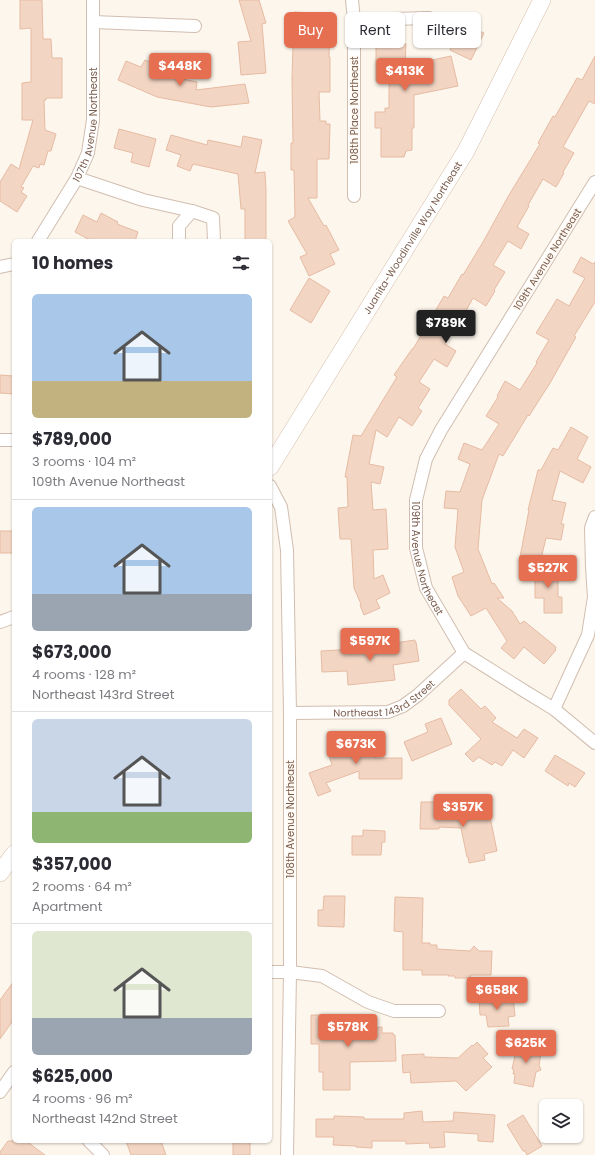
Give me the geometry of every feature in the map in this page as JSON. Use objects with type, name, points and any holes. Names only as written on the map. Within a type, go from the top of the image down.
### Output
[{"type":"main road","name":"Juanita-Woodinville Way Northeast","points":[[272,464],[466,151],[542,0]]},
{"type":"main road","points":[[0,873],[12,857]]},
{"type":"street","name":"107th Avenue Northeast","points":[[40,239],[77,178],[88,153],[93,120],[93,0]]},
{"type":"street","name":"108th Place Northeast","points":[[352,0],[353,12]]},
{"type":"street","points":[[93,22],[195,26]]},
{"type":"street","name":"108th Place Northeast","points":[[354,48],[354,196]]},
{"type":"street","points":[[77,178],[143,200],[192,211],[213,218],[214,239]]},
{"type":"street","name":"109th Avenue Northeast","points":[[595,182],[441,430],[426,459],[416,500],[416,548],[426,588],[464,653],[554,709],[595,743]]},
{"type":"street","points":[[179,239],[179,226],[192,211]]},
{"type":"street","points":[[0,267],[12,264]]},
{"type":"street","points":[[0,440],[12,440]]},
{"type":"street","name":"108th Avenue Northeast","points":[[272,490],[281,507],[287,550],[290,713],[290,972],[287,1155]]},
{"type":"street","points":[[554,709],[588,635],[594,598],[591,528],[595,517]]},
{"type":"street","points":[[0,622],[12,618]]},
{"type":"street","name":"Northeast 143rd Street","points":[[290,713],[388,712],[403,706],[418,695],[464,653]]},
{"type":"street","points":[[272,972],[290,972],[322,976],[368,1002],[394,1011],[439,1011]]},
{"type":"street","points":[[6,1090],[12,1076]]},
{"type":"street","points":[[91,1143],[103,1155]]},
{"type":"building","points":[[20,0],[42,0],[43,39],[51,39],[52,58],[62,58],[62,98],[46,98],[46,100],[44,100],[45,130],[56,134],[51,151],[48,151],[44,165],[40,164],[39,168],[33,166],[21,187],[24,188],[21,192],[27,196],[17,212],[0,201],[0,182],[11,164],[19,169],[33,120],[22,120],[22,83],[31,82],[31,28],[20,29]]},
{"type":"building","points":[[239,0],[259,0],[266,23],[262,24],[266,73],[241,75],[238,42],[251,41]]},
{"type":"building","points":[[481,32],[484,33],[481,39]]},
{"type":"building","points":[[405,44],[406,44],[405,66],[451,56],[458,86],[414,95],[412,150],[406,151],[404,157],[381,157],[381,128],[375,128],[375,112],[385,112],[385,108],[389,108],[389,81],[376,81],[376,48],[405,48]]},
{"type":"building","points":[[293,48],[329,48],[330,92],[319,92],[320,121],[326,121],[326,124],[330,124],[329,159],[317,159],[317,198],[308,198],[324,226],[326,225],[339,250],[330,254],[335,264],[309,276],[300,257],[307,254],[288,221],[295,217],[294,170],[291,170],[291,143],[293,143]]},
{"type":"building","points":[[451,48],[477,48],[471,60],[450,50]]},
{"type":"building","points":[[595,56],[595,104],[589,101],[563,147],[574,153],[556,187],[543,179],[528,205],[529,206],[517,227],[529,234],[521,249],[508,241],[493,265],[505,272],[486,306],[473,298],[445,344],[456,351],[447,367],[434,359],[419,382],[430,389],[418,408],[422,411],[412,426],[399,417],[387,437],[376,430],[369,464],[384,467],[380,484],[371,482],[373,510],[386,509],[388,549],[373,550],[374,579],[383,575],[390,593],[376,600],[380,608],[364,615],[354,588],[351,539],[340,539],[338,508],[348,507],[347,477],[345,477],[353,435],[361,436],[397,377],[394,375],[413,349],[444,296],[448,298],[483,242],[540,144],[538,143],[553,116],[555,117],[577,78],[582,80]]},
{"type":"building","points":[[145,60],[161,66],[158,74],[197,82],[196,90],[245,84],[249,103],[211,107],[157,97],[118,80],[126,61],[141,67]]},
{"type":"building","points":[[119,129],[156,139],[149,167],[131,162],[133,153],[114,148]]},
{"type":"building","points":[[171,135],[207,145],[208,140],[241,147],[243,136],[262,140],[255,173],[265,172],[266,239],[245,239],[245,209],[241,209],[238,174],[193,164],[190,171],[177,166],[181,155],[166,150]]},
{"type":"building","points":[[101,213],[118,222],[117,224],[138,232],[136,239],[88,239],[75,232],[83,215],[97,222]]},
{"type":"building","points":[[581,257],[593,264],[595,262],[595,302],[574,336],[576,337],[550,383],[503,456],[499,454],[482,500],[478,549],[492,584],[494,583],[504,598],[497,598],[512,611],[520,624],[524,621],[556,647],[556,650],[544,664],[524,647],[514,659],[501,648],[507,641],[486,608],[471,616],[458,596],[452,577],[464,572],[455,547],[458,509],[444,508],[446,491],[460,492],[470,464],[458,459],[464,443],[482,450],[499,424],[486,416],[498,397],[497,396],[505,381],[520,390],[537,363],[536,362],[549,340],[536,333],[557,299],[569,306],[585,278],[573,272]]},
{"type":"building","points":[[309,278],[330,291],[311,323],[290,310]]},
{"type":"building","points":[[0,375],[12,376],[12,394],[0,393]]},
{"type":"building","points":[[571,427],[588,437],[577,459],[591,467],[583,483],[560,471],[552,500],[566,503],[561,524],[564,524],[561,540],[546,538],[540,563],[527,561],[527,558],[520,557],[528,510],[538,470],[541,470],[553,448],[558,450]]},
{"type":"building","points":[[0,531],[12,531],[12,553],[0,553]]},
{"type":"building","points":[[535,568],[558,568],[558,597],[562,597],[562,613],[544,613],[544,598],[535,598]]},
{"type":"building","points":[[415,640],[419,661],[393,665],[395,680],[348,685],[347,671],[322,672],[321,651],[374,648],[374,646]]},
{"type":"building","points":[[461,689],[481,709],[485,706],[496,718],[492,722],[517,738],[524,729],[538,738],[524,758],[513,750],[502,766],[495,762],[492,765],[479,757],[473,762],[465,754],[481,739],[449,705],[449,700]]},
{"type":"building","points":[[441,718],[452,744],[412,761],[404,742],[428,732],[425,724]]},
{"type":"building","points":[[354,740],[375,740],[375,758],[402,758],[402,779],[359,779],[359,771],[326,783],[331,791],[318,796],[309,773],[332,765],[327,749]]},
{"type":"building","points":[[555,755],[585,773],[575,787],[569,783],[568,786],[545,771]]},
{"type":"building","points":[[421,802],[440,802],[439,813],[459,814],[488,807],[497,851],[484,854],[485,860],[469,863],[461,828],[439,827],[439,829],[420,829]]},
{"type":"building","points":[[363,830],[385,831],[385,842],[382,842],[381,855],[352,855],[352,836],[363,836]]},
{"type":"building","points":[[324,896],[345,896],[344,927],[318,926],[318,910],[323,910]]},
{"type":"building","points":[[395,897],[423,898],[422,943],[437,945],[437,949],[470,951],[474,946],[479,951],[492,951],[491,975],[471,975],[470,978],[455,978],[455,976],[448,976],[449,975],[422,975],[422,970],[403,970],[403,932],[394,931]]},
{"type":"building","points":[[12,984],[12,1022],[0,1039],[0,1000]]},
{"type":"building","points":[[513,996],[515,1016],[508,1017],[509,1026],[488,1027],[486,1015],[480,1015],[479,999]]},
{"type":"building","points":[[311,1015],[353,1015],[353,1026],[369,1026],[369,1028],[382,1027],[382,1033],[393,1033],[393,1035],[395,1035],[396,1061],[350,1062],[350,1090],[323,1090],[323,1072],[319,1072],[319,1044],[311,1044]]},
{"type":"building","points":[[519,1038],[532,1041],[531,1050],[541,1053],[539,1065],[541,1070],[536,1072],[533,1087],[514,1083],[515,1074],[513,1074],[514,1070],[512,1069]]},
{"type":"building","points":[[477,1042],[488,1054],[483,1058],[492,1067],[466,1091],[456,1081],[411,1083],[410,1072],[403,1073],[402,1055],[424,1054],[424,1057],[458,1058]]},
{"type":"building","points":[[422,1111],[423,1122],[453,1121],[454,1112],[495,1115],[493,1142],[478,1141],[478,1134],[444,1132],[445,1147],[430,1148],[429,1143],[406,1144],[406,1141],[372,1141],[372,1148],[333,1145],[334,1137],[316,1137],[316,1119],[334,1119],[334,1116],[364,1117],[364,1119],[404,1119],[404,1113]]},
{"type":"building","points":[[523,1115],[542,1146],[527,1155],[507,1125]]},
{"type":"building","points":[[8,1141],[12,1141],[12,1143],[29,1143],[45,1155],[0,1155],[0,1152]]},
{"type":"building","points":[[127,1143],[162,1143],[166,1155],[131,1155]]},
{"type":"building","points":[[233,1143],[250,1143],[250,1155],[233,1155]]}]
